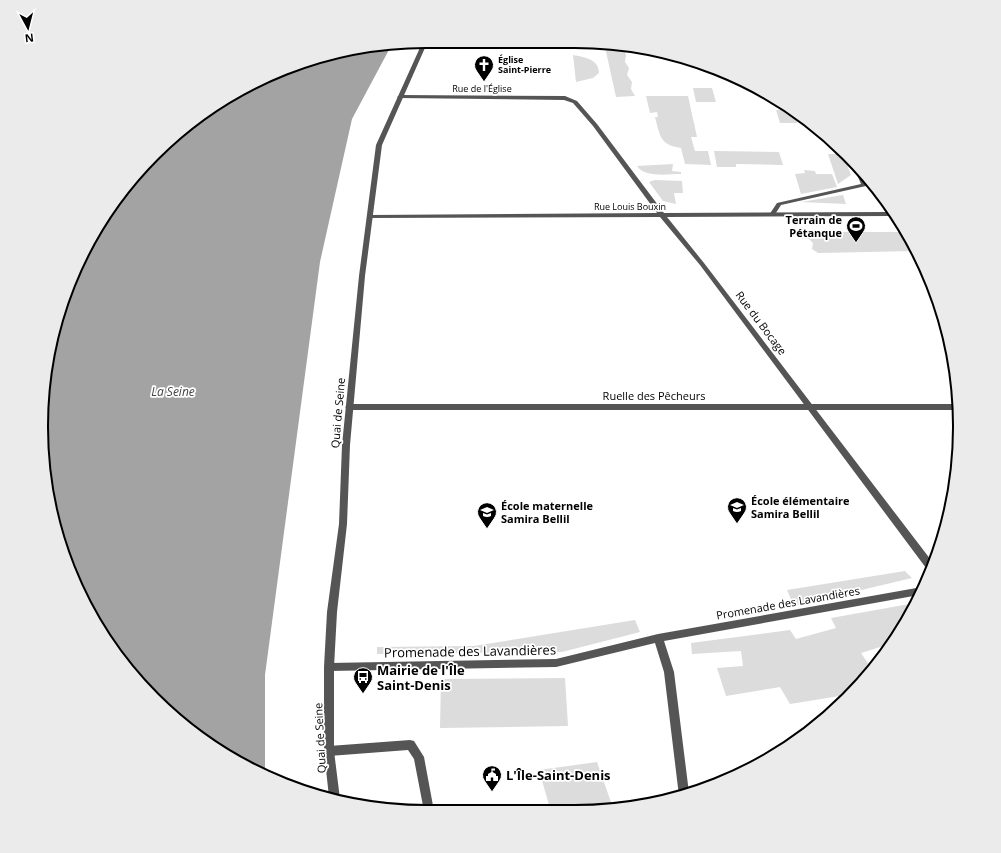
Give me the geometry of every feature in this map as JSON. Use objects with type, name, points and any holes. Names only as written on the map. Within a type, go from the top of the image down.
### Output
[{"type":"street","name":"Quai de Seine","points":[[335,794],[329,751],[329,667],[332,612],[343,524],[349,407],[370,217],[379,146],[423,48]]},
{"type":"street","name":"Rue de l'Église","points":[[400,97],[565,98]]},
{"type":"street","name":"Rue du Bocage","points":[[565,98],[575,102],[595,125],[663,216],[702,264],[811,407],[927,563]]},
{"type":"street","points":[[772,215],[779,204],[864,185],[862,181]]},
{"type":"street","name":"Rue Louis Bouxin","points":[[370,217],[888,214]]},
{"type":"street","name":"Ruelle des Pêcheurs","points":[[349,407],[952,408]]},
{"type":"street","name":"Promenade des Lavandières","points":[[329,667],[556,664],[658,638],[915,592]]},
{"type":"street","points":[[658,638],[669,672],[683,789]]},
{"type":"street","points":[[329,751],[410,745],[419,757],[428,805]]},
{"type":"shaded area","points":[[606,50],[624,51],[626,55],[625,62],[629,68],[627,75],[632,82],[631,89],[635,96],[616,97]]},
{"type":"shaded area","points":[[573,55],[586,58],[594,62],[599,73],[593,78],[576,82]]},
{"type":"shaded area","points":[[693,88],[712,88],[716,102],[696,102]]},
{"type":"shaded area","points":[[646,96],[688,96],[697,137],[691,137],[695,151],[708,151],[711,165],[685,164],[681,148],[669,145],[662,138],[655,117],[658,117],[657,112],[650,113]]},
{"type":"shaded area","points":[[776,110],[782,110],[785,112],[796,120],[797,123],[780,123]]},
{"type":"shaded area","points":[[714,151],[779,152],[783,165],[736,164],[736,167],[717,167]]},
{"type":"shaded area","points":[[828,154],[837,154],[847,164],[851,175],[838,184]]},
{"type":"shaded area","points":[[673,164],[672,171],[681,172],[681,174],[651,174],[641,170],[637,166]]},
{"type":"shaded area","points":[[804,170],[815,171],[816,174],[832,174],[837,187],[801,194],[795,174],[805,173]]},
{"type":"shaded area","points":[[655,180],[682,181],[683,193],[674,193],[676,204],[663,201],[649,182]]},
{"type":"shaded area","points":[[843,195],[846,204],[801,202]]},
{"type":"shaded area","points":[[799,232],[899,232],[910,251],[818,253],[812,249],[813,243],[809,239],[801,238]]},
{"type":"shaded area","points":[[905,571],[912,578],[794,606],[787,590]]},
{"type":"shaded area","points":[[908,604],[883,646],[861,653],[869,664],[840,696],[790,704],[780,687],[726,696],[717,668],[743,666],[741,651],[692,654],[691,643],[790,630],[796,639],[836,628],[831,618]]},
{"type":"shaded area","points":[[635,620],[640,632],[562,652],[377,654],[377,647],[474,646]]},
{"type":"shaded area","points":[[565,678],[568,726],[440,728],[441,679]]},
{"type":"shaded area","points":[[597,762],[611,803],[549,805],[539,770]]},
{"type":"water","name":"La Seine","points":[[389,50],[352,119],[320,262],[265,675],[265,769],[216,741],[177,711],[142,676],[112,637],[87,594],[77,571],[68,548],[55,500],[51,476],[48,426],[51,377],[55,353],[68,305],[87,259],[99,237],[126,196],[159,159],[177,142],[196,126],[237,99],[282,77],[329,61],[353,55]]},
{"type":"place","name":"Église Saint-Pierre","points":[[484,82]]},
{"type":"place","name":"Terrain de Pétanque","points":[[856,243]]},
{"type":"place","name":"École élémentaire Samira Bellil","points":[[737,524]]},
{"type":"place","name":"École maternelle Samira Bellil","points":[[487,529]]},
{"type":"place","name":"Mairie de l'Île Saint-Denis","points":[[363,694]]},
{"type":"place","name":"L'Île-Saint-Denis","points":[[492,792]]}]
